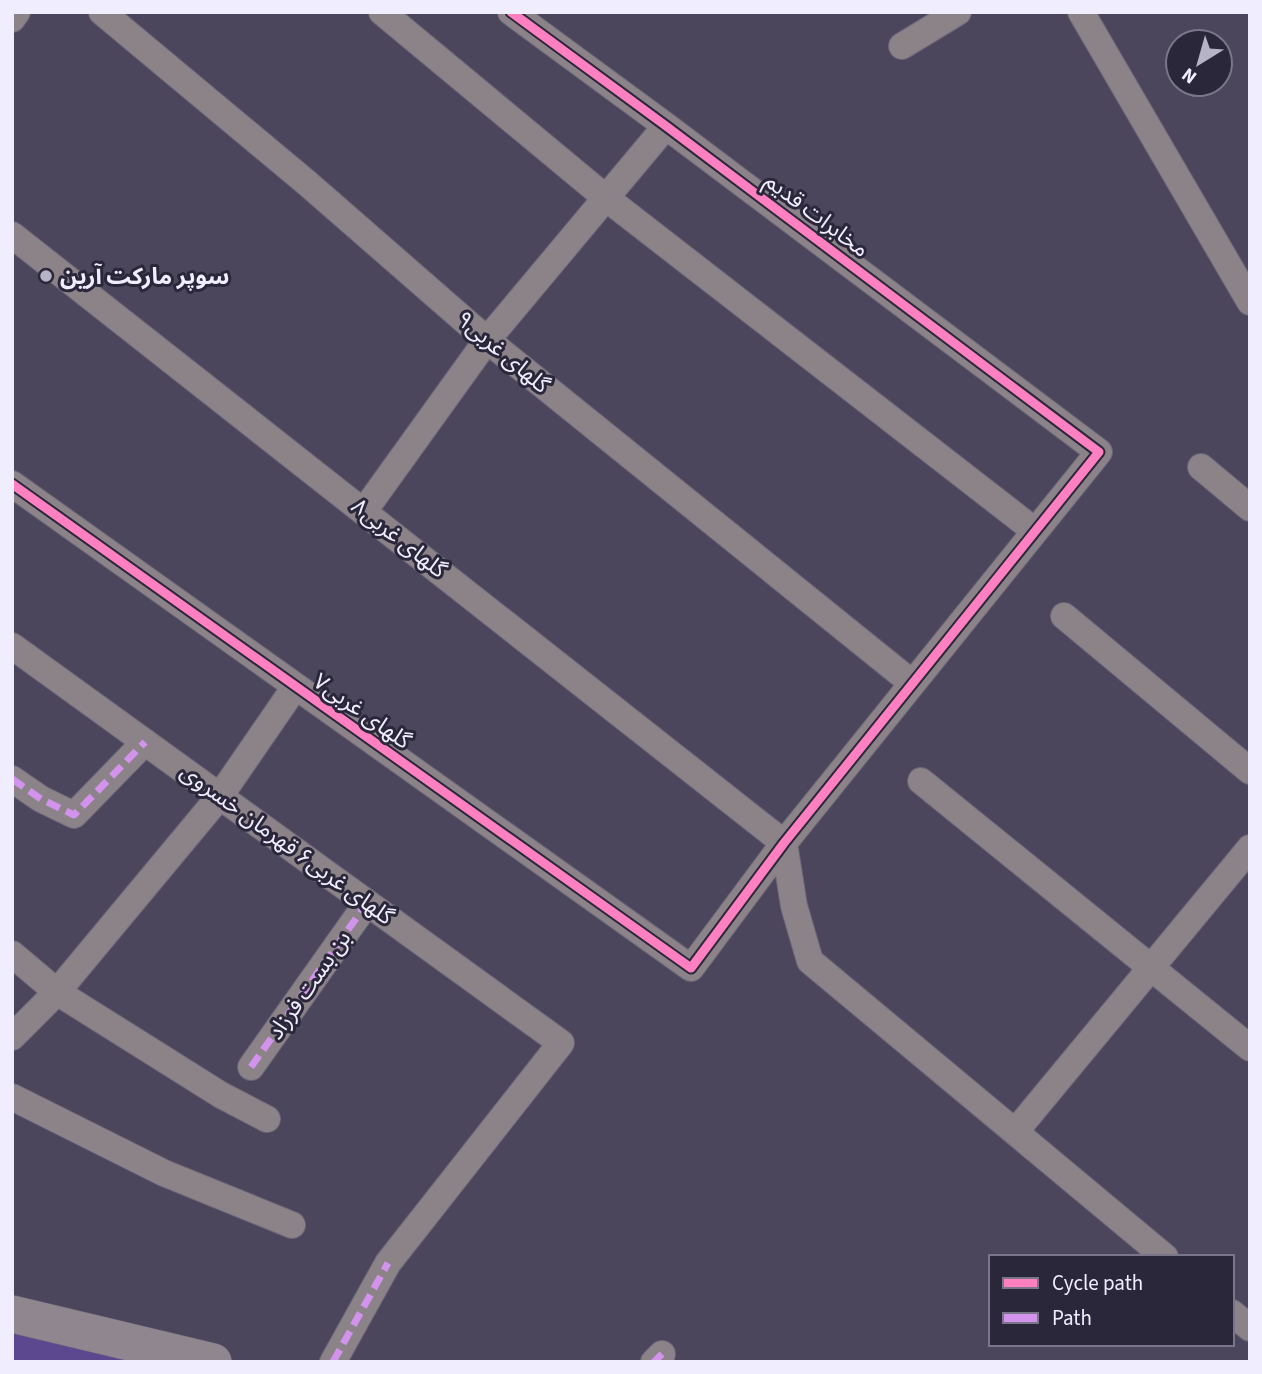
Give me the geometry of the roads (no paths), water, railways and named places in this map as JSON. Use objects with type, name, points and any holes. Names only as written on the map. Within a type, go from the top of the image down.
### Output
[{"type":"main road","points":[[12,1314],[213,1362]]},
{"type":"street","points":[[12,19],[17,12]]},
{"type":"street","name":"گلهای غربی۹","points":[[102,12],[307,183],[487,340],[912,683]]},
{"type":"street","points":[[382,12],[606,198],[1035,531],[784,844],[794,906],[810,961],[1163,1255]]},
{"type":"street","name":"مخابرات قدیم","points":[[511,12],[1099,452],[1035,531]]},
{"type":"street","points":[[902,46],[958,12]]},
{"type":"street","points":[[1081,12],[1250,302]]},
{"type":"street","points":[[364,511],[487,340],[666,126]]},
{"type":"street","name":"گلهای غربی۸","points":[[12,235],[784,844]]},
{"type":"street","points":[[1201,467],[1250,508]]},
{"type":"street","name":"گلهای غربی۷","points":[[12,484],[691,968],[784,844]]},
{"type":"street","points":[[1064,616],[1250,771]]},
{"type":"street","name":"گلهای غربی۶ قهرمان خسروی","points":[[12,646],[561,1043],[388,1263],[333,1362]]},
{"type":"street","points":[[12,1037],[57,992],[220,796],[295,687]]},
{"type":"street","points":[[12,779],[41,799],[74,815],[145,742]]},
{"type":"street","points":[[921,781],[1250,1048]]},
{"type":"street","points":[[1015,1132],[1250,848]]},
{"type":"street","name":"بن بست فرزاد","points":[[251,1066],[367,903]]},
{"type":"street","points":[[12,954],[57,992],[221,1095],[267,1119]]},
{"type":"street","points":[[12,1097],[164,1173],[292,1225]]},
{"type":"street","points":[[1234,1315],[1250,1328]]},
{"type":"place","name":"سوپر مارکت آرین","points":[[46,276]]}]
